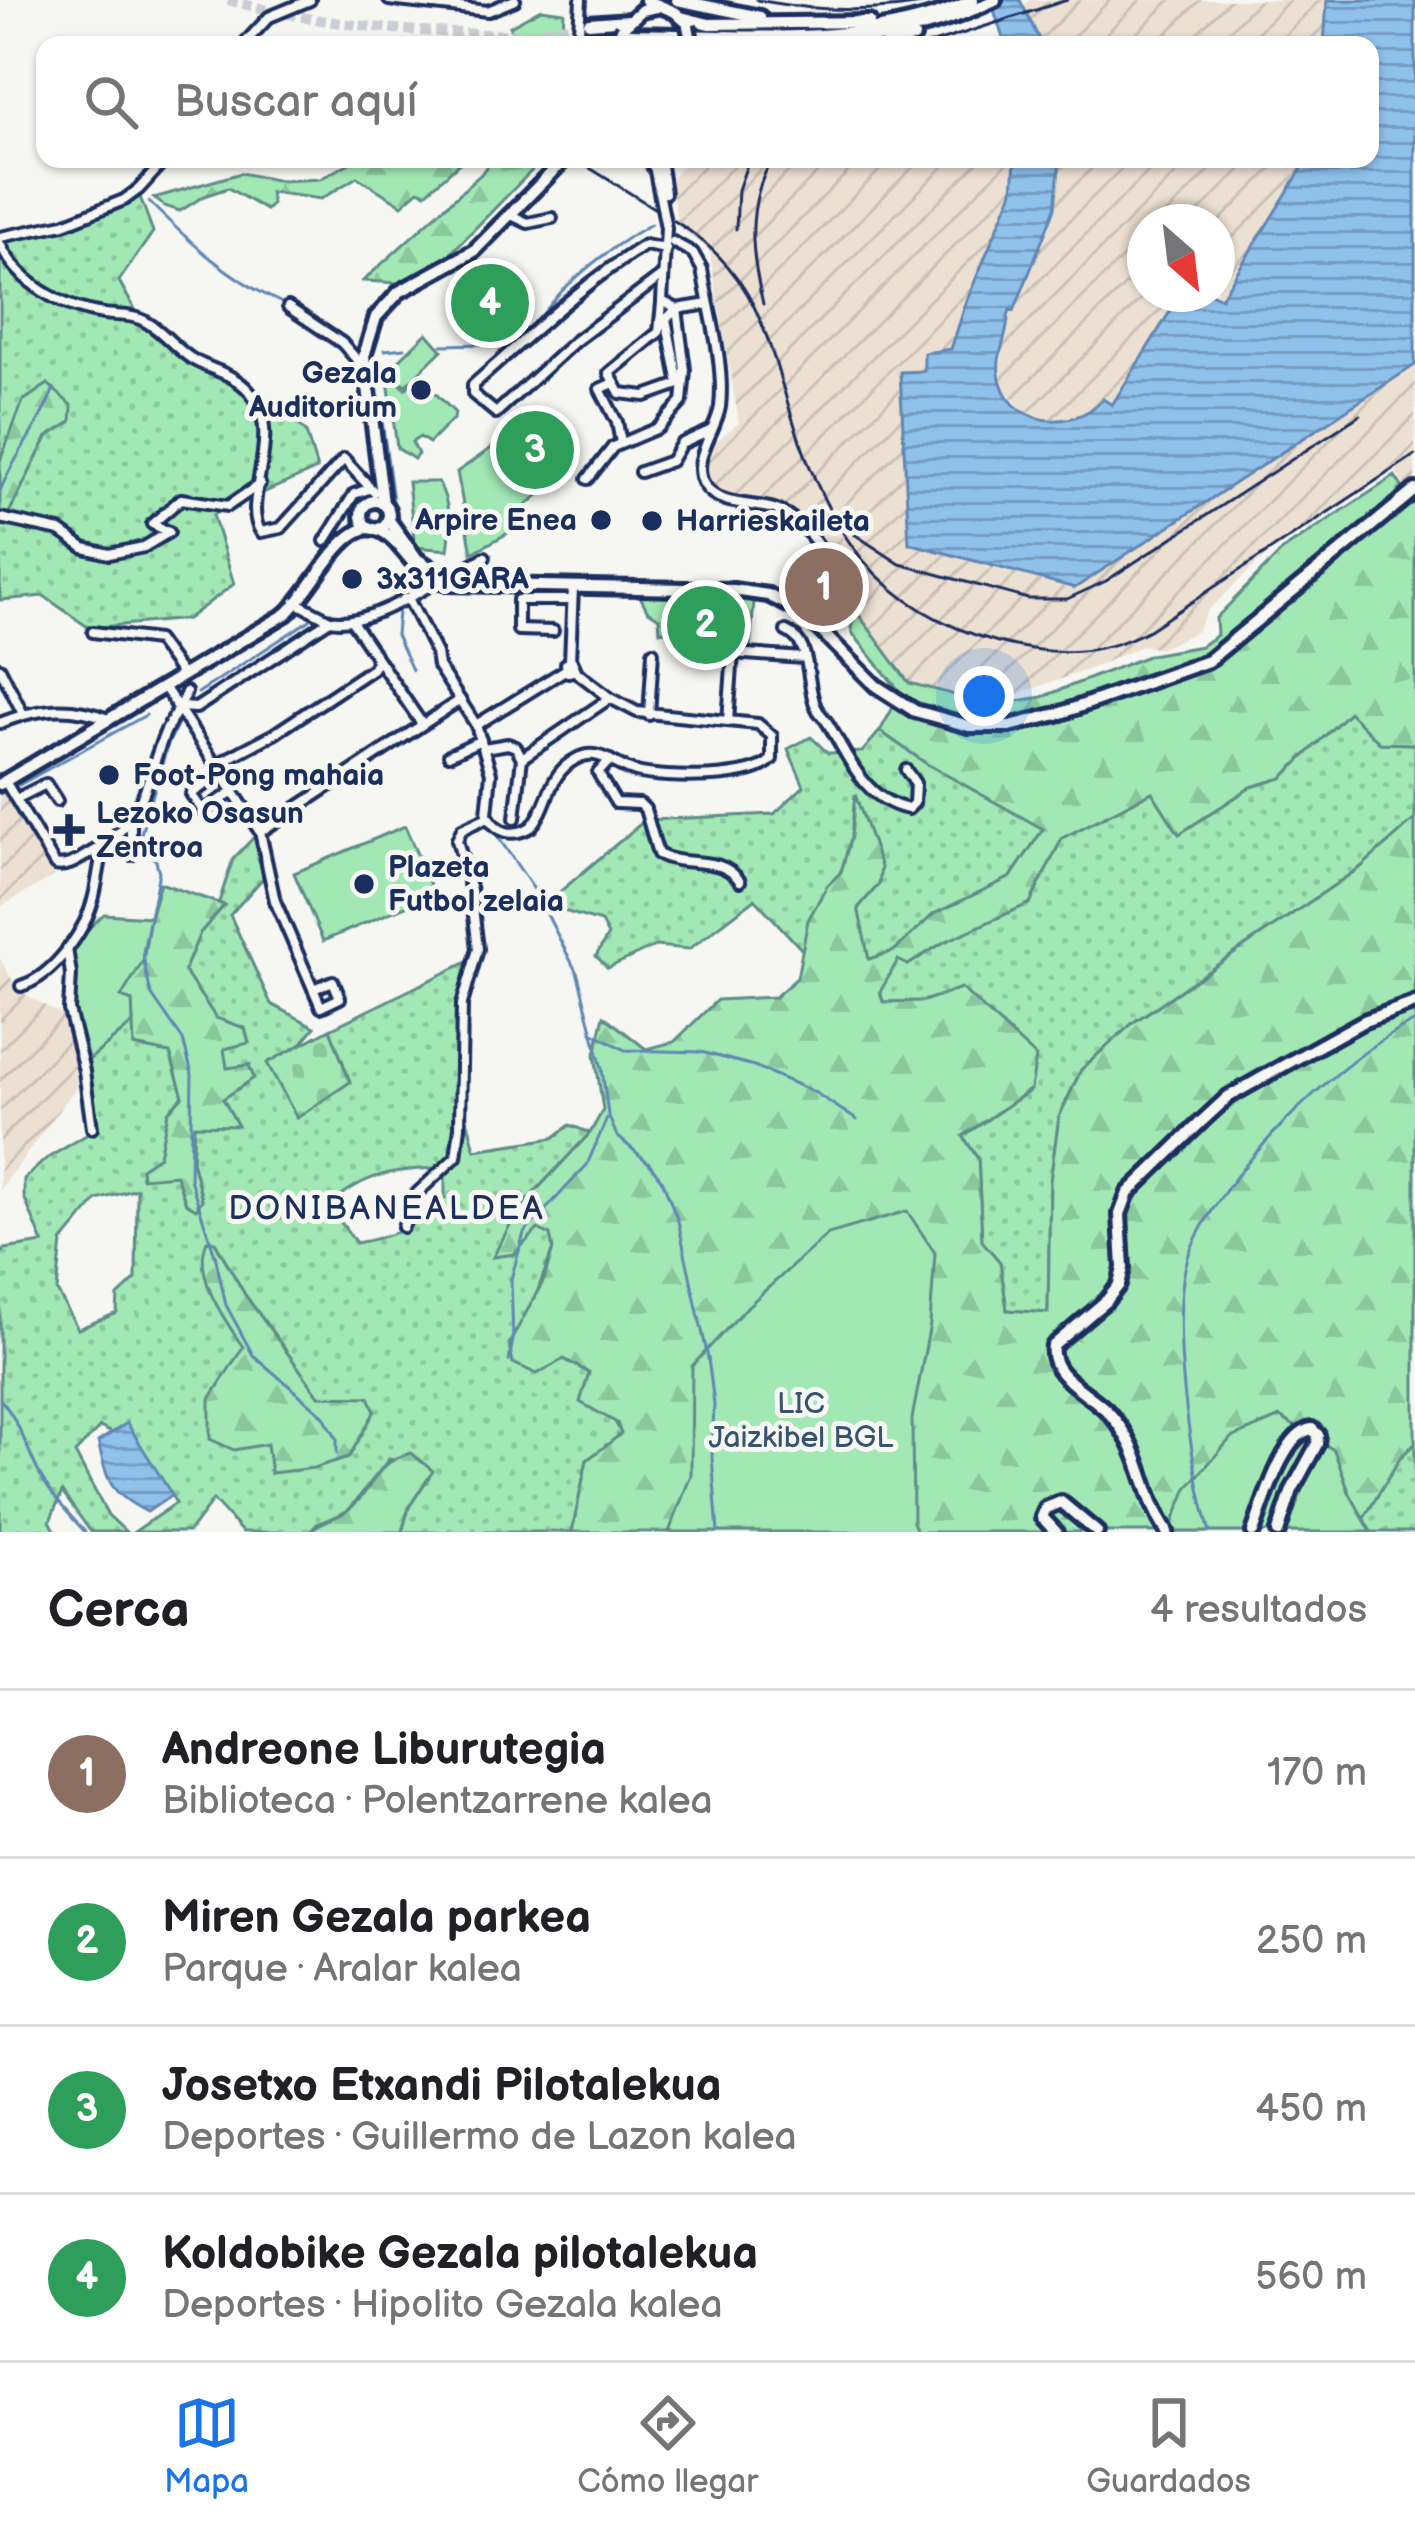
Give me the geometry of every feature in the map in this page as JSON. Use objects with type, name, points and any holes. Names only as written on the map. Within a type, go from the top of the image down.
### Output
[{"type":"street","points":[[251,36],[269,16],[310,0]]},
{"type":"street","points":[[389,0],[500,5],[515,0]]},
{"type":"street","points":[[579,36],[581,0]]},
{"type":"street","points":[[626,34],[632,0]]},
{"type":"street","points":[[646,0],[685,22],[709,24],[909,21]]},
{"type":"street","points":[[677,0],[781,22]]},
{"type":"street","points":[[589,23],[626,34],[829,33],[909,21],[995,0]]},
{"type":"street","points":[[917,36],[931,32],[970,5]]},
{"type":"street","points":[[626,34],[649,8],[661,7]]},
{"type":"street","points":[[887,36],[950,20]]},
{"type":"street","points":[[685,22],[689,36]]},
{"type":"street","points":[[158,168],[124,200],[64,224],[0,241],[5,254],[50,298],[100,314],[137,317],[196,362],[240,382],[256,400],[264,421],[257,528],[267,533],[281,528],[344,459],[368,499],[373,529]]},
{"type":"street","points":[[453,582],[413,556],[388,519],[365,370],[367,338],[383,308],[409,286],[475,251],[556,168]]},
{"type":"street","points":[[621,443],[617,422],[600,389],[659,332],[667,243],[657,168]]},
{"type":"street","points":[[511,215],[528,223],[552,218]]},
{"type":"street","points":[[663,275],[574,342],[496,413],[473,394],[473,385],[545,320],[645,245],[667,243],[697,258],[720,387],[701,478],[717,497],[775,509],[804,529],[839,584],[846,611],[838,620],[815,613],[809,617]]},
{"type":"street","points":[[662,301],[676,309]]},
{"type":"street","points":[[610,378],[620,393],[645,396],[679,384],[666,325],[669,314],[708,304]]},
{"type":"street","points":[[288,307],[341,343],[365,370]]},
{"type":"street","points":[[588,479],[609,450],[667,423],[685,396],[686,370],[676,309]]},
{"type":"street","points":[[640,472],[671,461],[681,444],[713,429]]},
{"type":"street","points":[[295,603],[368,499],[377,447]]},
{"type":"street","points":[[0,518],[60,531],[94,552],[128,552],[169,532],[152,524],[181,500],[228,506],[261,483]]},
{"type":"street","points":[[93,632],[157,640],[186,681],[181,707],[166,730],[142,805],[130,823],[104,845],[62,868],[52,861],[3,782],[168,692],[186,681],[277,620],[360,528],[386,532],[406,559],[428,577],[453,582],[572,593],[756,592],[779,599],[809,617],[876,686],[915,711],[969,726],[1027,723],[1208,661],[1415,490]]},
{"type":"street","points":[[326,541],[354,494],[383,503]]},
{"type":"street","points":[[373,529],[388,519]]},
{"type":"street","points":[[453,582],[485,557]]},
{"type":"street","points":[[295,603],[330,620],[351,620],[429,586],[428,577]]},
{"type":"street","points":[[553,632],[518,630],[518,600],[572,593]]},
{"type":"street","points":[[570,668],[572,593]]},
{"type":"street","points":[[404,599],[410,602],[436,653],[438,666],[476,724],[491,773],[485,803],[488,817],[506,832],[527,830],[538,819],[548,788],[563,768],[580,757],[597,754],[644,774],[715,774],[761,770],[775,750],[772,736],[762,726],[650,716],[610,698],[570,668]]},
{"type":"street","points":[[181,707],[196,708],[330,620]]},
{"type":"street","points":[[351,620],[422,724]]},
{"type":"street","points":[[786,631],[798,637],[816,709],[858,778],[896,806],[908,809],[914,803],[915,783],[906,770]]},
{"type":"street","points":[[728,721],[734,639]]},
{"type":"street","points":[[650,716],[653,652]]},
{"type":"street","points":[[732,653],[804,658]]},
{"type":"street","points":[[214,765],[274,734],[372,669],[374,654]]},
{"type":"street","points":[[0,668],[23,714]]},
{"type":"street","points":[[476,724],[570,668]]},
{"type":"street","points":[[168,692],[260,832],[269,884],[313,989]]},
{"type":"street","points":[[522,758],[610,698]]},
{"type":"street","points":[[260,832],[460,700]]},
{"type":"street","points":[[0,724],[57,708],[93,712],[110,720]]},
{"type":"street","points":[[449,755],[483,744],[512,745],[522,758],[515,818]]},
{"type":"street","points":[[610,760],[599,778],[616,803],[645,809],[658,854],[670,860],[720,864],[740,881]]},
{"type":"street","points":[[221,774],[191,794],[203,811],[233,792]]},
{"type":"street","points":[[16,799],[46,784],[57,801]]},
{"type":"street","points":[[403,1227],[415,1195],[456,1157],[460,1018],[478,949],[471,891],[457,840],[464,827],[488,817]]},
{"type":"street","points":[[130,823],[131,855]]},
{"type":"street","points":[[21,986],[51,971],[67,949],[94,897],[104,845]]},
{"type":"street","points":[[67,949],[69,1010],[92,1129]]},
{"type":"street","points":[[1166,1532],[1133,1444],[1094,1398],[1059,1370],[1052,1359],[1053,1346],[1119,1285],[1123,1268],[1120,1214],[1128,1193],[1228,1097],[1364,1021],[1415,1003]]},
{"type":"street","points":[[1253,1532],[1287,1450],[1298,1434],[1312,1429],[1318,1441],[1302,1466],[1278,1532]]},
{"type":"street","points":[[1056,1532],[1042,1517],[1046,1508],[1061,1502],[1097,1532]]},
{"type":"shaded area","points":[[1030,0],[1327,0],[1325,36],[1037,36],[1022,6]]},
{"type":"shaded area","points":[[680,168],[1014,168],[1013,191],[967,299],[951,350],[925,371],[900,372],[1075,588],[1415,365],[1415,480],[1406,488],[1394,469],[1274,548],[1208,610],[1197,631],[1160,649],[1143,645],[1000,700],[907,685],[852,609],[846,586],[805,524],[779,506],[717,496],[703,469],[712,444],[739,423],[709,250],[678,226],[670,180]]},
{"type":"shaded area","points":[[1059,168],[1302,168],[1235,275],[1235,204],[1127,204],[1127,312],[1170,312],[1112,406],[1102,399],[1065,422],[1023,412],[999,375],[1007,317],[1014,311],[1055,208]]},
{"type":"shaded area","points":[[3,788],[54,876],[0,907],[0,790]]},
{"type":"shaded area","points":[[0,959],[18,990],[68,1019],[77,1086],[0,1190]]},
{"type":"green space","points":[[541,9],[564,12],[563,36],[512,36],[510,26]]},
{"type":"green space","points":[[340,168],[454,168],[426,193],[419,190],[402,205],[357,177],[321,199],[270,192],[272,204],[266,210],[228,188],[180,211],[154,198],[241,173],[280,181],[320,179]]},
{"type":"green space","points":[[485,168],[534,168],[450,254],[398,283],[363,281]]},
{"type":"green space","points":[[139,194],[153,232],[119,281],[140,319],[204,367],[276,401],[306,432],[317,469],[213,515],[234,584],[187,619],[89,628],[44,596],[0,600],[0,516],[8,514],[47,437],[24,401],[0,461],[0,242],[61,227]]},
{"type":"green space","points":[[427,333],[442,350],[406,385],[397,379],[405,389],[413,382],[416,394],[431,389],[455,413],[429,443],[420,437],[412,442],[418,454],[414,459],[397,448],[387,372]]},
{"type":"green space","points":[[48,384],[72,406],[71,422],[47,437],[8,515],[0,516],[0,461],[23,401]]},
{"type":"green space","points":[[513,433],[519,443],[527,435],[551,458],[542,466],[521,447],[543,491],[522,509],[528,522],[472,553],[457,472]]},
{"type":"green space","points":[[1395,476],[1410,499],[1415,495],[1415,744],[1380,743],[1349,712],[1282,778],[1251,787],[1179,834],[1152,792],[1062,838],[1030,903],[942,943],[908,965],[898,960],[880,992],[883,1002],[924,1001],[961,988],[1036,1057],[1031,1089],[963,1136],[978,1159],[982,1241],[1000,1262],[1007,1310],[1048,1313],[1050,1182],[1059,1117],[1081,1070],[1134,1022],[1361,867],[1415,819],[1415,1443],[1400,1458],[1363,1520],[1371,1532],[572,1532],[587,1460],[621,1434],[617,1423],[580,1402],[589,1373],[564,1359],[537,1374],[513,1363],[509,1344],[544,1280],[553,1249],[550,1235],[538,1229],[514,1254],[493,1257],[518,1210],[590,1133],[603,1110],[595,1054],[604,1016],[646,1049],[674,1042],[717,1000],[775,997],[797,978],[808,920],[827,886],[841,872],[851,837],[855,794],[881,867],[879,884],[858,908],[869,959],[894,951],[934,914],[1011,877],[1043,829],[927,764],[880,731],[901,693],[853,634],[856,611],[909,683],[994,705],[1042,697],[1150,655],[1201,646],[1217,635],[1216,618],[1284,549]]},
{"type":"green space","points":[[408,482],[438,482],[449,515],[448,550],[415,547]]},
{"type":"green space","points":[[640,596],[754,601],[750,651],[744,651],[745,636],[738,628],[725,634],[660,631],[659,618],[647,610]]},
{"type":"green space","points":[[1349,712],[1380,743],[1415,744],[1415,819],[1361,867],[1134,1022],[1081,1070],[1059,1117],[1050,1182],[1048,1313],[1007,1310],[1000,1263],[982,1242],[978,1159],[963,1136],[1031,1090],[961,989],[924,1001],[883,1002],[880,991],[898,959],[908,965],[942,943],[1030,903],[1062,838],[1152,792],[1179,834],[1251,787],[1282,778]]},
{"type":"green space","points":[[880,731],[927,764],[1044,828],[1011,877],[934,914],[894,951],[868,960],[858,908],[879,884],[855,797],[847,856],[815,910],[804,952],[755,899],[689,949],[655,946],[608,968],[596,956],[608,935],[601,922],[544,905],[645,820],[774,814],[804,786],[788,749],[811,737],[828,753],[862,752]]},
{"type":"green space","name":"Plazeta Futbol zelaia","points":[[405,826],[434,894],[323,941],[294,873]]},
{"type":"green space","points":[[256,835],[263,878],[230,915],[271,1004],[315,1027],[300,1045],[296,1117],[350,1082],[330,1029],[467,962],[460,1076],[475,1150],[553,1138],[570,1125],[590,1133],[518,1210],[514,1254],[538,1228],[550,1235],[553,1249],[532,1306],[564,1359],[590,1373],[622,1435],[587,1460],[572,1532],[402,1532],[409,1507],[432,1471],[389,1459],[348,1511],[309,1532],[242,1532],[213,1500],[189,1532],[134,1532],[176,1503],[126,1424],[112,1433],[100,1427],[75,1453],[107,1514],[126,1532],[91,1532],[62,1492],[50,1521],[56,1532],[0,1532],[0,1256],[5,1249],[43,1243],[24,1197],[24,1179],[46,1159],[93,1131],[85,1063],[133,1023],[134,1046],[170,1053],[183,1096],[168,1112],[159,1157],[141,1168],[142,1177],[176,1175],[186,1203],[202,1199],[192,1161],[194,1124],[237,1125],[223,1099],[249,1065],[227,1069],[216,1018],[184,971],[200,933],[224,906],[219,902],[233,859]],"holes":[[[445,1168],[445,1198],[415,1223],[394,1233],[356,1243],[329,1206],[369,1179]],[[137,1189],[136,1279],[118,1296],[117,1313],[78,1329],[57,1291],[62,1242],[97,1200]],[[215,1242],[245,1295],[319,1396],[271,1472],[268,1444],[232,1366],[243,1347]]]},
{"type":"green space","points":[[160,883],[224,905],[200,933],[184,971],[216,1018],[245,1028],[249,1043],[224,1049],[227,1068],[249,1065],[254,1078],[223,1099],[238,1126],[194,1125],[192,1161],[202,1200],[196,1209],[186,1203],[176,1175],[142,1178],[141,1168],[159,1156],[168,1112],[183,1096],[170,1053],[134,1046],[132,1001],[121,998],[143,961]]},
{"type":"green space","points":[[104,914],[150,917],[143,961],[121,997],[132,1001],[133,1023],[85,1063],[84,1048],[72,1025],[70,946]]},
{"type":"green space","points":[[330,1029],[350,1082],[297,1118],[267,1063]]},
{"type":"green space","name":"LIC Jaizkibel BGL","points":[[907,1211],[935,1253],[930,1324],[912,1419],[917,1532],[669,1532],[691,1475],[692,1366],[748,1306],[828,1234]]},
{"type":"green space","points":[[207,1241],[215,1242],[245,1295],[319,1396],[369,1397],[375,1411],[349,1457],[314,1468],[271,1473],[267,1444],[234,1450],[210,1439],[210,1399],[243,1347],[207,1283]]},
{"type":"green space","points":[[1280,1417],[1334,1450],[1349,1492],[1371,1532],[1169,1532],[1187,1488],[1231,1438]]},
{"type":"green space","points":[[1415,1443],[1415,1532],[1371,1532],[1362,1520],[1400,1457]]},
{"type":"green space","points":[[411,1453],[433,1471],[409,1507],[402,1532],[309,1532],[345,1512],[387,1464]]},
{"type":"water","points":[[991,0],[1020,0],[1038,36],[1002,36]]},
{"type":"water","points":[[1327,0],[1415,0],[1415,365],[1075,588],[909,543],[900,372],[924,371],[924,353],[951,349],[1013,191],[1014,168],[1059,168],[1055,208],[1014,311],[1010,310],[999,374],[1004,391],[1027,414],[1042,419],[1075,417],[1103,399],[1112,405],[1170,312],[1235,312],[1235,276],[1302,168],[1379,168],[1379,36],[1325,36]]},
{"type":"water","points":[[127,1423],[172,1495],[147,1512],[112,1484],[98,1442]]},
{"type":"waterway","points":[[149,202],[227,271],[282,303]]},
{"type":"waterway","points":[[501,344],[529,328],[585,270],[651,224]]},
{"type":"waterway","points":[[442,345],[484,344]]},
{"type":"waterway","points":[[385,350],[405,348]]},
{"type":"waterway","points":[[375,370],[394,507]]},
{"type":"waterway","points":[[0,491],[54,388]]},
{"type":"waterway","points":[[398,612],[396,635],[412,670]]},
{"type":"waterway","points":[[198,693],[310,620]]},
{"type":"waterway","points":[[19,785],[146,715]]},
{"type":"waterway","points":[[178,724],[140,840],[159,872],[143,952],[145,968],[151,994],[183,1040],[192,1074],[190,1179],[226,1305],[253,1355],[323,1415],[337,1438],[337,1453]]},
{"type":"waterway","points":[[487,821],[535,891],[578,975],[602,1069],[608,1115],[617,1136],[663,1182],[678,1221],[714,1404],[712,1457],[718,1532]]},
{"type":"waterway","points":[[1210,1532],[1189,1431],[1181,1348],[1184,1276],[1191,1249],[1230,1185],[1287,1120],[1352,1062],[1415,1021]]},
{"type":"waterway","points":[[592,1032],[625,1050],[701,1052],[754,1066],[814,1092],[857,1120]]},
{"type":"waterway","points":[[509,1361],[511,1279],[524,1233],[587,1165],[607,1118]]},
{"type":"waterway","points":[[0,1399],[47,1486],[85,1532]]},
{"type":"tunnel","points":[[228,0],[375,27],[474,34],[623,34]]},
{"type":"tunnel","points":[[543,30],[589,23]]},
{"type":"railway","points":[[757,0],[849,10],[941,0]]},
{"type":"railway","points":[[955,36],[1067,0]]},
{"type":"railway","points":[[590,168],[657,210]]},
{"type":"railway","points":[[736,229],[738,190],[746,168]]},
{"type":"railway","points":[[763,304],[753,230],[768,168]]},
{"type":"railway","points":[[673,220],[723,260],[754,305],[806,458],[841,530],[863,560],[920,609],[998,642],[1075,651],[1130,639],[1415,455]]},
{"type":"railway","points":[[851,532],[900,564],[1028,599],[1067,599],[1106,581],[1360,415]]},
{"type":"place","name":"Koldobike Gezala pilotalekua","points":[[490,303]]},
{"type":"place","name":"Gezala Auditorium","points":[[421,390]]},
{"type":"place","name":"Josetxo Etxandi Pilotalekua","points":[[535,450]]},
{"type":"place","name":"Arpire Enea","points":[[601,520]]},
{"type":"place","name":"Harrieskaileta","points":[[652,521]]},
{"type":"place","name":"3x311GARA","points":[[352,579]]},
{"type":"place","name":"Andreone Liburutegia","points":[[824,587]]},
{"type":"place","name":"Miren Gezala parkea","points":[[706,625]]},
{"type":"place","name":"Foot-Pong mahaia","points":[[109,775]]},
{"type":"place","name":"Lezoko Osasun Zentroa","points":[[69,830]]},
{"type":"place","name":"Plazeta Futbol zelaia","points":[[364,884]]},
{"type":"district","name":"DONIBANEALDEA","points":[[387,1207]]}]
